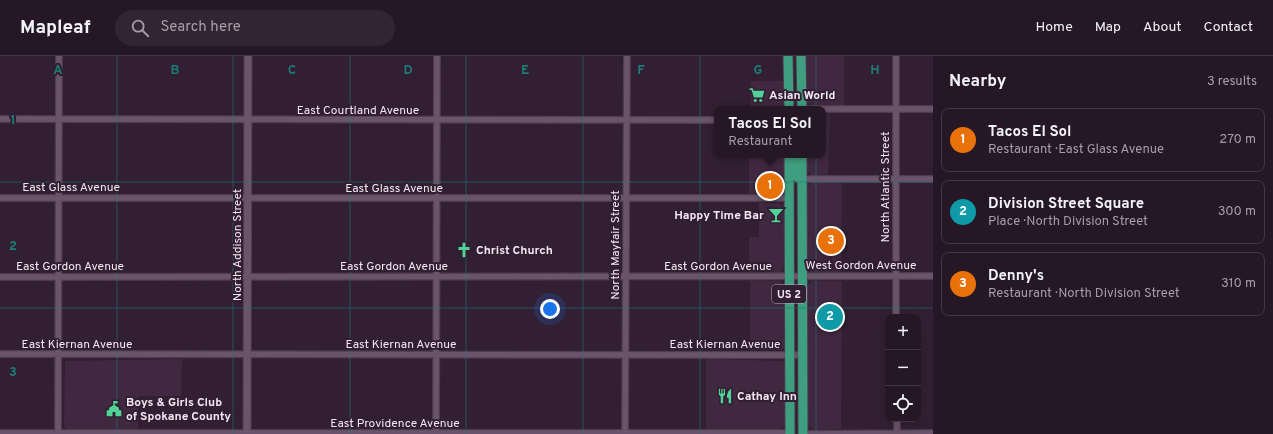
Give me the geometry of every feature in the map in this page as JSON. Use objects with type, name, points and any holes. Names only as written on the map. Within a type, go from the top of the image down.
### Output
[{"type":"main road","points":[[788,56],[789,106]]},
{"type":"main road","points":[[801,56],[802,106]]},
{"type":"main road","name":"US 2","points":[[789,158],[788,277],[790,433]]},
{"type":"main road","points":[[795,158],[795,173],[798,178],[802,179]]},
{"type":"main road","name":"US 2","points":[[802,158],[803,434]]},
{"type":"main road","points":[[789,198],[796,201],[796,225],[802,232]]},
{"type":"street","points":[[58,434],[60,56]]},
{"type":"street","name":"North Addison Street","points":[[247,434],[248,56]]},
{"type":"street","points":[[436,434],[437,56]]},
{"type":"street","name":"North Mayfair Street","points":[[625,434],[626,56]]},
{"type":"street","name":"North Atlantic Street","points":[[896,56],[896,314]]},
{"type":"street","points":[[826,109],[933,109]]},
{"type":"street","name":"East Courtland Avenue","points":[[0,119],[248,121],[714,120]]},
{"type":"street","points":[[802,179],[933,179]]},
{"type":"street","name":"East Glass Avenue","points":[[0,198],[789,198]]},
{"type":"street","name":"West Gordon Avenue","points":[[788,277],[933,276]]},
{"type":"street","name":"East Gordon Avenue","points":[[0,277],[788,277]]},
{"type":"street","name":"East Kiernan Avenue","points":[[0,354],[247,356],[802,355]]},
{"type":"street","points":[[897,422],[897,434]]},
{"type":"street","name":"East Providence Avenue","points":[[0,433],[790,433]]},
{"type":"street","points":[[803,434],[933,433]]},
{"type":"shaded area","points":[[806,56],[844,56],[844,105],[810,105],[807,102]]},
{"type":"shaded area","points":[[751,81],[784,81],[783,106],[750,106]]},
{"type":"shaded area","points":[[826,114],[830,114],[828,175],[811,175],[806,170],[806,158],[826,158]]},
{"type":"shaded area","points":[[749,158],[784,158],[783,193],[749,194]]},
{"type":"shaded area","points":[[811,183],[842,183],[841,273],[812,273],[807,270],[807,187]]},
{"type":"shaded area","points":[[759,202],[778,203],[784,207],[784,266],[780,272],[749,272],[749,237],[759,237]]},
{"type":"shaded area","points":[[750,281],[780,281],[784,284],[785,346],[782,350],[750,350]]},
{"type":"shaded area","points":[[811,281],[840,281],[842,283],[841,429],[813,430],[808,424],[807,287]]},
{"type":"shaded area","points":[[182,359],[181,396],[138,396],[138,429],[68,430],[64,427],[65,361]]},
{"type":"shaded area","points":[[706,359],[783,361],[785,365],[785,424],[783,428],[706,429]]},
{"type":"place","name":"Asian World","points":[[757,95]]},
{"type":"place","name":"Tacos El Sol","points":[[770,186]]},
{"type":"place","name":"Happy Time Bar","points":[[776,215]]},
{"type":"place","name":"Denny's","points":[[831,241]]},
{"type":"place","name":"Christ Church","points":[[464,250]]},
{"type":"place","name":"Division Street Square","points":[[830,317]]},
{"type":"place","name":"Cathay Inn","points":[[725,396]]},
{"type":"place","name":"Boys & Girls Club of Spokane County","points":[[114,409]]}]
